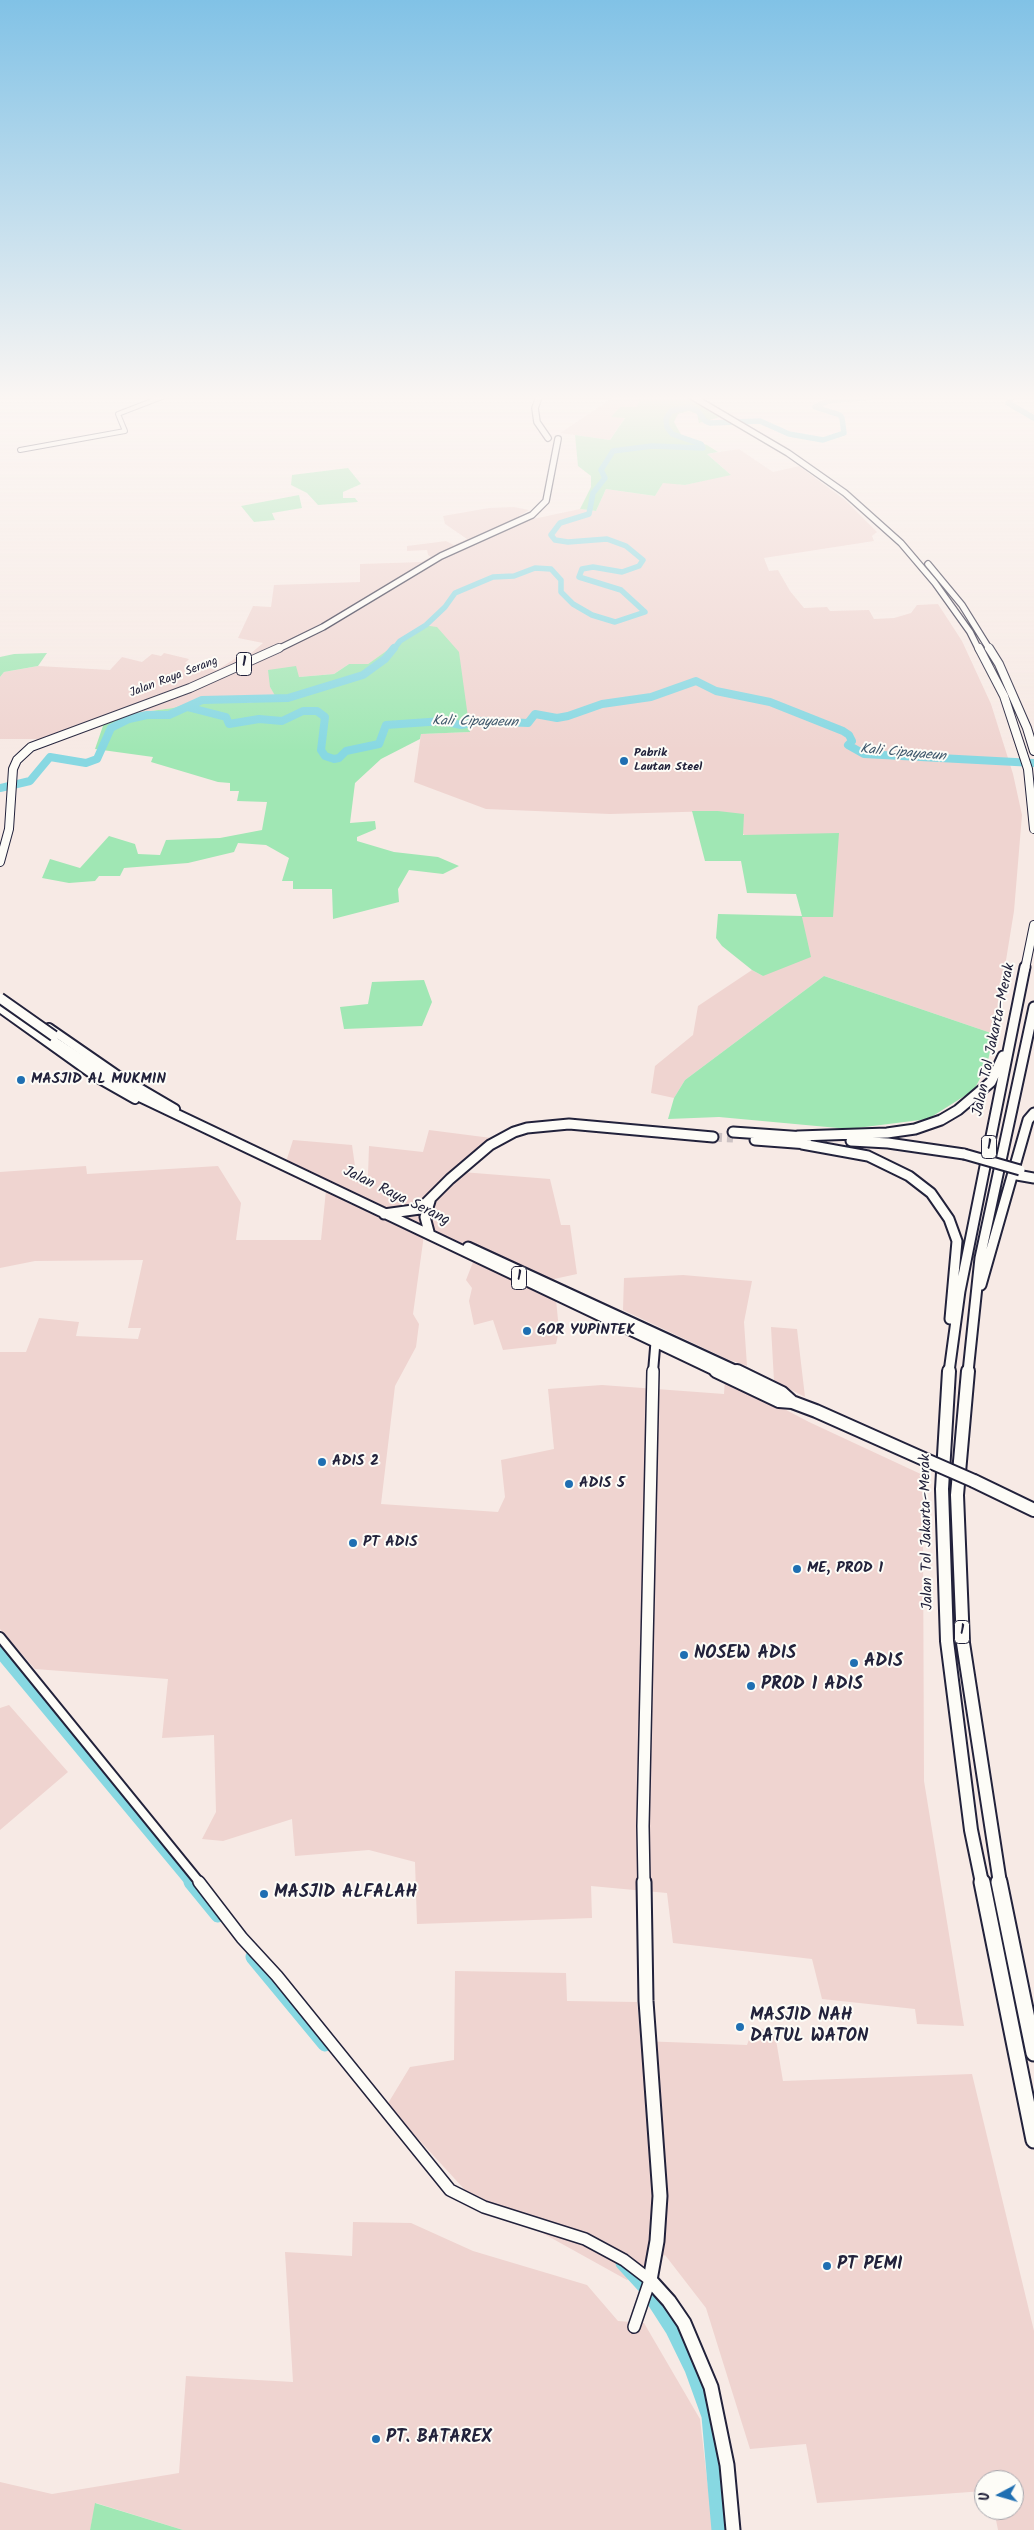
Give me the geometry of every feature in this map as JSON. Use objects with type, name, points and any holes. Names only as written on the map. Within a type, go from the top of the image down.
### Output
[{"type":"highway","name":"Jalan Raya Serang","points":[[0,862],[8,827],[12,777],[17,760],[40,743],[190,688],[286,645],[323,627],[406,575],[478,538],[530,515]]},
{"type":"highway","points":[[869,515],[912,555],[952,606],[987,661],[1004,696],[1027,765],[1034,829]]},
{"type":"highway","points":[[876,515],[906,542],[944,582],[979,630],[999,664],[1027,728],[1034,751]]},
{"type":"highway","name":"Jalan Raya Serang","points":[[0,854],[8,827]]},
{"type":"highway","name":"Jalan Tol Jakarta–Merak","points":[[1034,924],[967,1252],[950,1358],[942,1489],[947,1641],[971,1830],[1034,2140]]},
{"type":"highway","points":[[800,1140],[915,1129],[941,1120],[974,1097],[991,1082],[998,1069],[1033,936]]},
{"type":"highway","name":"Jalan Raya Serang","points":[[0,998],[133,1092]]},
{"type":"highway","name":"Jalan Raya Serang","points":[[0,1003],[91,1068],[133,1092],[494,1262]]},
{"type":"highway","name":"Jalan Tol Jakarta–Merak","points":[[1034,1007],[982,1250],[973,1311],[957,1495],[963,1643],[995,1861],[1034,2052]]},
{"type":"highway","points":[[973,1311],[1028,1120],[1034,1113]]},
{"type":"highway","points":[[387,1213],[425,1203],[490,1145],[514,1132],[564,1124],[713,1134]]},
{"type":"highway","points":[[733,1135],[800,1140],[964,1158],[1034,1178]]},
{"type":"highway","points":[[800,1140],[868,1156],[893,1167],[920,1184],[939,1204],[949,1219],[957,1241],[949,1335],[950,1358]]},
{"type":"highway","points":[[1018,1172],[1034,1173]]},
{"type":"highway","points":[[417,1227],[425,1203]]},
{"type":"highway","points":[[425,1203],[429,1232]]},
{"type":"highway","name":"Jalan Raya Serang","points":[[417,1227],[656,1337],[779,1401],[792,1402],[974,1481],[1034,1510]]},
{"type":"main road","points":[[0,993],[117,1075],[173,1111]]},
{"type":"main road","points":[[0,1008],[126,1095],[173,1111]]},
{"type":"main road","points":[[37,1034],[45,1031],[46,1026]]},
{"type":"main road","points":[[656,1337],[645,1733],[644,1937],[648,2039],[660,2196],[657,2241],[649,2284],[669,2301],[684,2324],[711,2387],[727,2465],[733,2530]]},
{"type":"street","points":[[0,1637],[89,1749],[219,1906],[242,1938],[277,1976],[450,2190],[484,2207],[585,2239],[624,2260],[649,2284],[634,2327]]},
{"type":"shaded area","points":[[521,515],[519,516],[528,520],[551,515],[860,515],[877,532],[872,536],[874,541],[764,558],[769,571],[778,570],[790,591],[804,608],[827,607],[830,611],[869,610],[874,619],[894,618],[911,613],[917,605],[938,604],[962,641],[991,704],[1013,774],[1022,815],[1014,911],[994,1034],[824,976],[685,1080],[674,1098],[651,1093],[655,1066],[693,1035],[698,1006],[752,970],[763,976],[802,916],[833,916],[718,811],[610,814],[486,809],[414,782],[421,734],[469,732],[423,626],[368,664],[349,664],[334,674],[299,677],[270,687],[277,698],[247,703],[209,697],[173,708],[106,717],[40,739],[0,739],[0,677],[4,672],[38,666],[110,670],[122,657],[142,662],[152,654],[161,656],[164,653],[189,659],[185,663],[217,670],[236,658],[243,660],[263,643],[238,638],[253,606],[271,607],[274,585],[360,582],[360,564],[421,562],[431,557],[428,555],[427,550],[407,551],[407,546],[446,541],[454,545],[467,539],[445,524],[443,516]]},
{"type":"shaded area","points":[[429,1130],[499,1139],[462,1172],[550,1179],[561,1225],[570,1225],[577,1274],[554,1279],[559,1330],[556,1344],[503,1350],[493,1320],[474,1325],[469,1301],[472,1288],[466,1280],[475,1257],[424,1235],[413,1314],[419,1324],[416,1347],[395,1386],[381,1504],[498,1512],[505,1497],[501,1460],[554,1449],[548,1389],[602,1385],[724,1394],[725,1378],[809,1422],[925,1476],[923,1530],[924,1781],[964,2026],[917,2024],[915,2009],[822,1999],[812,1959],[673,1943],[667,1893],[591,1886],[592,1918],[417,1924],[415,1862],[369,1850],[295,1856],[292,1819],[223,1841],[202,1839],[216,1812],[214,1735],[162,1738],[168,1679],[35,1669],[0,1629],[0,1352],[26,1352],[39,1318],[79,1322],[76,1336],[138,1339],[141,1328],[128,1328],[143,1260],[35,1261],[0,1268],[0,1172],[86,1166],[87,1174],[218,1166],[241,1203],[236,1240],[321,1240],[326,1190],[284,1168],[293,1140],[352,1145],[356,1173],[368,1175],[369,1146],[423,1152]]},
{"type":"shaded area","points":[[683,1275],[752,1281],[744,1322],[747,1366],[727,1359],[623,1310],[624,1278]]},
{"type":"shaded area","points":[[771,1327],[797,1329],[805,1397],[774,1381]]},
{"type":"shaded area","points":[[9,1705],[68,1772],[0,1830],[0,1708]]},
{"type":"shaded area","points":[[455,1971],[566,1973],[567,2001],[637,2002],[641,2041],[747,2045],[754,2026],[775,2034],[783,2081],[972,2074],[1034,2331],[1034,2530],[998,2530],[996,2520],[1024,2520],[1024,2470],[974,2470],[974,2492],[817,2503],[806,2444],[750,2449],[706,2308],[665,2255],[627,2280],[465,2190],[387,2105],[410,2067],[454,2060]]},
{"type":"shaded area","points":[[353,2222],[411,2223],[473,2251],[587,2285],[618,2321],[644,2323],[700,2419],[713,2530],[183,2530],[96,2503],[90,2530],[0,2530],[0,2482],[52,2494],[179,2473],[186,2376],[293,2382],[285,2252],[352,2256]]},
{"type":"green space","points":[[248,515],[273,515],[275,520],[254,522]]},
{"type":"green space","points":[[423,625],[437,627],[459,652],[470,732],[421,734],[420,739],[381,759],[355,783],[350,823],[375,821],[376,829],[357,837],[357,841],[394,852],[438,857],[459,866],[443,874],[409,870],[398,889],[399,902],[333,919],[332,889],[293,889],[293,881],[282,881],[289,858],[266,845],[238,843],[234,852],[188,863],[124,868],[120,876],[99,876],[95,881],[69,883],[42,878],[50,859],[80,868],[109,836],[135,844],[138,854],[160,855],[166,840],[220,838],[262,830],[267,802],[237,801],[239,791],[230,791],[230,783],[218,782],[151,762],[153,757],[95,749],[106,717],[173,708],[209,697],[247,703],[277,699],[270,687],[268,670],[296,666],[299,677],[334,674],[349,664],[368,664]]},
{"type":"green space","points":[[47,653],[38,666],[4,672],[0,677],[0,657],[14,654]]},
{"type":"green space","points":[[692,811],[744,814],[743,835],[839,833],[833,917],[802,917],[811,957],[763,976],[752,970],[722,946],[716,938],[718,914],[802,916],[796,894],[747,893],[741,861],[705,861]]},
{"type":"green space","points":[[824,976],[994,1034],[987,1065],[974,1090],[928,1119],[849,1129],[719,1117],[668,1119],[674,1098],[685,1080]]},
{"type":"green space","points":[[424,980],[432,1002],[422,1026],[344,1029],[340,1007],[368,1004],[372,982]]},
{"type":"green space","points":[[95,2503],[183,2530],[90,2530]]},
{"type":"waterway","points":[[393,650],[400,641],[426,625],[445,607],[455,593],[493,577],[514,576],[535,568],[551,569],[561,580],[561,592],[573,604],[592,615],[615,622],[645,612],[621,590],[579,577],[582,569],[593,567],[622,572],[639,566],[643,560],[626,546],[607,539],[568,542],[555,540],[551,535],[560,523],[586,515]]},
{"type":"waterway","name":"Kali Cipayaeun","points":[[0,788],[30,781],[50,757],[86,763],[97,759],[111,728],[129,719],[147,715],[169,715],[202,700],[288,698],[363,675],[385,659],[394,648]]},
{"type":"waterway","name":"Kali Cipayaeun","points":[[187,707],[226,717],[229,724],[259,719],[282,721],[303,711],[317,711],[325,717],[321,750],[325,756],[334,759],[339,758],[346,751],[379,744],[386,725],[443,721],[461,725],[482,721],[528,723],[535,714],[557,718],[568,716],[602,704],[651,697],[696,681],[716,691],[770,702],[843,731],[849,735],[852,741],[848,745],[864,754],[1034,763]]},
{"type":"waterway","points":[[0,1652],[192,1883]]},
{"type":"waterway","points":[[191,1882],[218,1915]]},
{"type":"waterway","points":[[253,1957],[325,2044]]},
{"type":"waterway","points":[[623,2263],[646,2288],[673,2330],[692,2369],[709,2416],[719,2530]]},
{"type":"tunnel","points":[[713,1137],[733,1138]]},
{"type":"place","name":"Pabrik Lautan Steel","points":[[624,761]]},
{"type":"place","name":"MASJID AL MUKMIN","points":[[21,1080]]},
{"type":"place","name":"GOR YUPINTEK","points":[[527,1331]]},
{"type":"place","name":"ADIS 2","points":[[322,1462]]},
{"type":"place","name":"ADIS 5","points":[[569,1484]]},
{"type":"place","name":"PT ADIS","points":[[353,1543]]},
{"type":"place","name":"ME, PROD 1","points":[[797,1569]]},
{"type":"place","name":"NOSEW ADIS","points":[[684,1655]]},
{"type":"place","name":"ADIS","points":[[854,1663]]},
{"type":"place","name":"PROD 1 ADIS","points":[[751,1686]]},
{"type":"place","name":"MASJID ALFALAH","points":[[264,1894]]},
{"type":"place","name":"MASJID NAH DATUL WATON","points":[[740,2027]]},
{"type":"place","name":"PT PEMI","points":[[827,2266]]},
{"type":"place","name":"PT. BATAREX","points":[[376,2439]]}]
